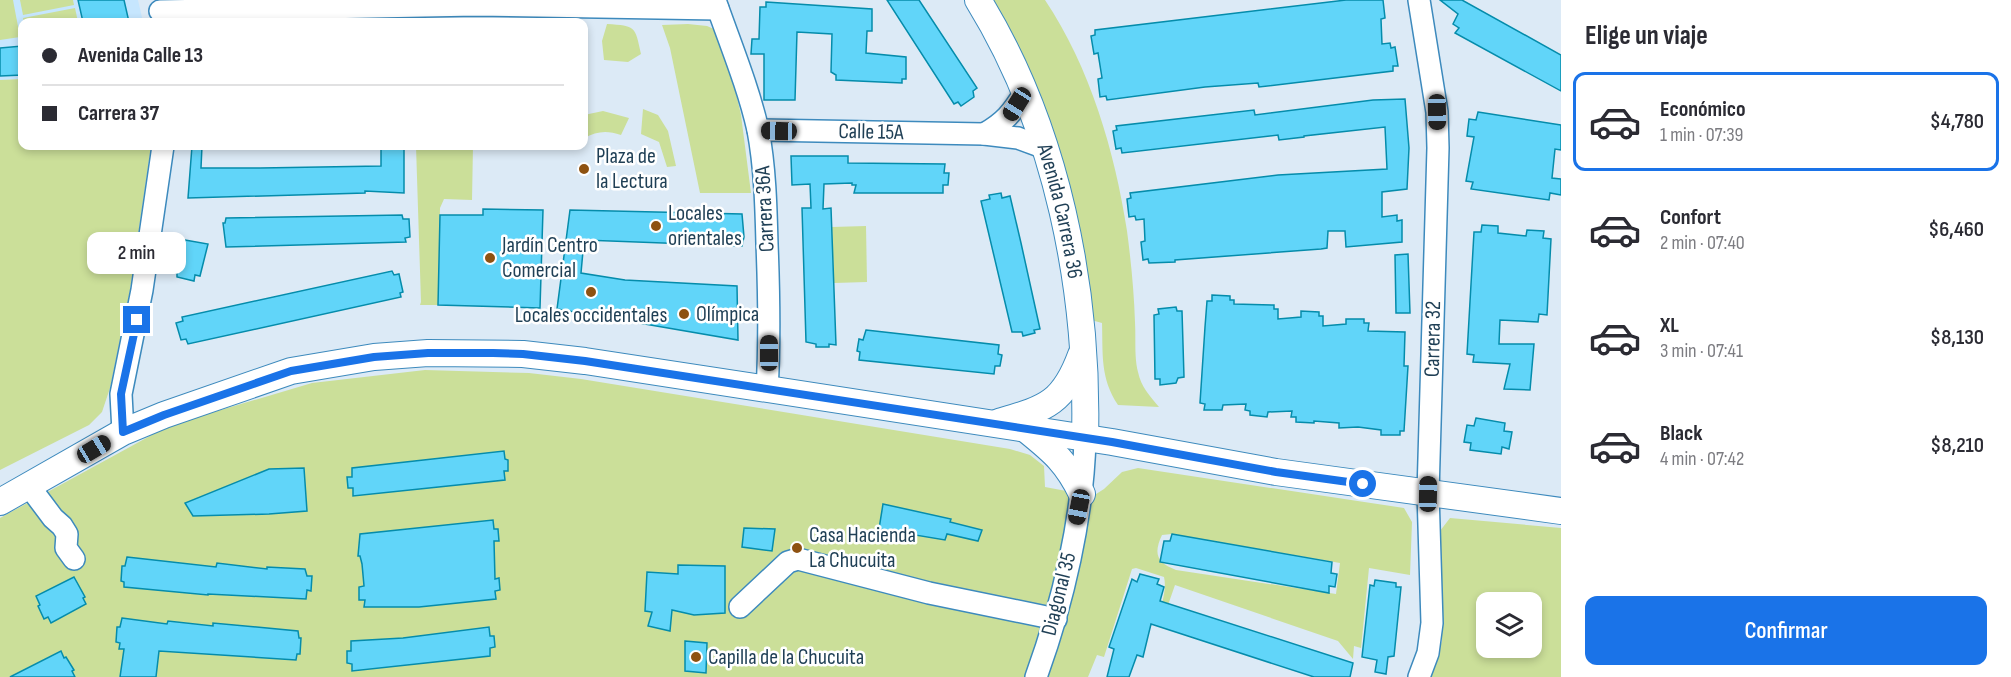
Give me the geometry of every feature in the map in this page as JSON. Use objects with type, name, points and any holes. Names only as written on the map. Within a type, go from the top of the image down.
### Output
[{"type":"main road","name":"Avenida Carrera 36","points":[[978,0],[998,34],[1024,92],[1056,181],[1078,300],[1086,405],[1085,439]]},
{"type":"main road","points":[[992,424],[1022,416],[1055,400],[1066,389],[1083,349]]},
{"type":"main road","points":[[0,502],[123,432],[164,415],[291,371],[374,357],[428,353],[523,354],[549,357],[1025,429],[1276,472],[1561,511]]},
{"type":"main road","points":[[1025,429],[1057,454],[1073,476],[1082,494]]},
{"type":"street","name":"Carrera 32","points":[[1419,0],[1437,112],[1436,233],[1428,494],[1432,623],[1428,653],[1419,677]]},
{"type":"street","points":[[159,11],[476,4],[716,4]]},
{"type":"street","name":"Carrera 36A","points":[[716,4],[745,85],[758,130],[762,157],[769,330],[767,390]]},
{"type":"street","points":[[984,134],[1002,124],[1010,116],[1024,92]]},
{"type":"street","name":"Calle 15A","points":[[758,130],[984,134],[1018,138],[1045,148]]},
{"type":"street","points":[[123,432],[121,394],[142,290],[162,150]]},
{"type":"street","name":"Diagonal 35","points":[[1036,677],[1056,619],[1082,494],[1085,439]]},
{"type":"street","points":[[29,486],[52,518],[62,526],[67,534],[66,548],[74,559]]},
{"type":"street","points":[[740,607],[788,562],[798,559],[929,593],[1056,619]]},
{"type":"shaded area","points":[[0,0],[138,0],[142,18],[18,18],[18,79],[0,80]]},
{"type":"green space","points":[[0,0],[13,0],[18,37],[0,40]]},
{"type":"green space","points":[[20,0],[73,0],[74,5],[23,15]]},
{"type":"green space","points":[[993,0],[1045,0],[1061,26],[1088,82],[1108,141],[1122,201],[1132,276],[1139,377],[1159,407],[1118,405],[1112,395],[1105,375],[1102,323],[1091,320],[1081,241],[1061,154],[1022,59]]},
{"type":"green space","points":[[75,8],[77,18],[23,18]]},
{"type":"green space","points":[[607,24],[633,29],[641,54],[628,62],[604,60],[602,41]]},
{"type":"green space","points":[[688,24],[714,29],[731,72],[741,115],[751,193],[700,193],[670,48],[662,25]]},
{"type":"green space","points":[[18,79],[18,150],[150,150],[130,290],[110,388],[102,412],[89,425],[0,470],[0,80]]},
{"type":"green space","points":[[643,109],[658,115],[668,131],[676,166],[667,167],[659,142],[641,134]]},
{"type":"green space","points":[[603,111],[629,118],[621,135],[602,132],[588,136],[588,114]]},
{"type":"green space","points":[[416,150],[473,150],[472,200],[444,199],[440,208],[438,305],[420,305]]},
{"type":"green space","points":[[866,226],[867,282],[834,283],[832,227]]},
{"type":"green space","points":[[425,370],[529,373],[581,379],[1010,449],[1030,455],[1044,466],[1045,487],[1093,496],[1122,472],[1138,468],[1404,508],[1412,522],[1410,575],[1369,568],[1361,648],[1354,646],[1353,659],[1338,641],[1175,585],[1160,628],[1159,621],[1165,590],[1164,577],[1136,568],[1132,569],[1104,657],[1097,655],[1088,677],[0,677],[0,518],[170,425],[312,383]],"holes":[[[1172,534],[1340,563],[1336,594],[1176,570],[1161,561],[1157,553],[1162,535]]]},
{"type":"green space","points":[[1450,518],[1561,528],[1561,677],[1430,677],[1442,641],[1440,531]]},
{"type":"building","points":[[78,0],[124,0],[128,18],[82,18]]},
{"type":"building","points":[[887,0],[919,0],[977,88],[973,91],[974,97],[961,106],[958,102],[954,104]]},
{"type":"building","points":[[1346,0],[1383,0],[1385,18],[1381,19],[1382,44],[1390,43],[1391,48],[1395,47],[1398,66],[1393,66],[1393,71],[1259,87],[1258,83],[1205,87],[1107,100],[1106,96],[1100,97],[1098,79],[1102,78],[1098,53],[1094,54],[1091,36],[1095,35],[1095,30]]},
{"type":"building","points":[[1440,0],[1462,0],[1561,55],[1561,91],[1455,33],[1459,28],[1453,24],[1458,14]]},
{"type":"building","points":[[766,2],[872,9],[872,31],[867,31],[866,53],[906,57],[906,79],[902,79],[902,83],[836,80],[836,75],[831,72],[832,34],[797,32],[795,100],[764,100],[764,54],[751,54],[752,39],[759,39],[760,7],[766,7]]},
{"type":"building","points":[[18,46],[18,75],[0,76],[0,48]]},
{"type":"building","points":[[1405,99],[1409,148],[1407,189],[1382,192],[1382,217],[1397,215],[1397,221],[1402,220],[1402,242],[1346,247],[1345,231],[1328,231],[1327,248],[1321,249],[1175,260],[1175,262],[1149,263],[1148,259],[1143,260],[1141,242],[1145,241],[1144,219],[1136,220],[1135,216],[1129,217],[1127,199],[1131,198],[1130,193],[1278,175],[1387,169],[1385,127],[1279,140],[1278,135],[1122,153],[1121,148],[1116,149],[1113,131],[1117,130],[1116,126],[1254,110],[1255,115],[1373,100]]},
{"type":"building","points":[[1478,112],[1561,125],[1561,150],[1555,149],[1552,178],[1561,179],[1561,195],[1550,193],[1549,200],[1471,189],[1473,182],[1466,181],[1474,137],[1467,136],[1469,119],[1476,120]]},
{"type":"building","points":[[192,150],[202,150],[201,168],[260,168],[381,166],[381,150],[404,150],[404,193],[365,191],[365,193],[188,198]]},
{"type":"building","points":[[791,156],[848,156],[848,163],[945,164],[944,173],[949,173],[948,185],[943,185],[943,193],[854,193],[856,185],[852,183],[824,184],[823,209],[831,208],[836,345],[829,344],[829,347],[816,347],[816,344],[806,342],[802,208],[811,208],[810,184],[792,185]]},
{"type":"building","points":[[1001,193],[1002,198],[1010,196],[1040,329],[1023,336],[1022,332],[1012,332],[981,201],[990,199],[989,195]]},
{"type":"building","name":"Jardín Centro Comercial","points":[[483,209],[543,210],[540,308],[438,305],[440,215],[483,215]]},
{"type":"building","points":[[570,210],[742,214],[744,237],[742,246],[584,240],[581,273],[625,280],[737,286],[738,340],[557,309]]},
{"type":"building","points":[[402,215],[403,219],[409,219],[410,237],[405,238],[406,242],[226,247],[223,223],[226,218]]},
{"type":"building","points":[[1482,225],[1498,226],[1498,233],[1526,236],[1527,230],[1544,231],[1543,238],[1551,239],[1547,315],[1539,314],[1538,322],[1500,320],[1499,344],[1534,344],[1530,390],[1504,389],[1510,364],[1473,362],[1474,355],[1467,354],[1474,232],[1481,232]]},
{"type":"building","points":[[185,240],[208,244],[200,276],[195,275],[194,281],[177,277],[177,273],[173,272],[179,245],[184,245]]},
{"type":"building","points":[[1408,254],[1410,313],[1396,313],[1395,255]]},
{"type":"building","points":[[392,271],[394,275],[399,274],[403,292],[400,293],[401,297],[188,344],[186,339],[181,340],[176,323],[183,321],[182,317]]},
{"type":"building","points":[[1212,295],[1230,296],[1234,304],[1274,305],[1274,309],[1278,309],[1278,319],[1301,317],[1301,311],[1319,312],[1319,316],[1323,316],[1323,326],[1346,324],[1346,319],[1364,319],[1364,323],[1369,323],[1368,331],[1405,332],[1404,366],[1408,366],[1404,431],[1400,431],[1400,435],[1381,435],[1381,430],[1358,427],[1339,428],[1339,423],[1296,422],[1296,417],[1291,417],[1292,411],[1268,412],[1267,417],[1250,415],[1250,411],[1245,410],[1246,404],[1223,405],[1222,410],[1204,410],[1205,404],[1200,403],[1205,327],[1207,301],[1212,301]]},
{"type":"building","points":[[1176,307],[1177,311],[1182,311],[1184,377],[1178,378],[1176,383],[1160,385],[1160,379],[1155,379],[1154,315],[1159,314],[1158,309]]},
{"type":"building","points":[[866,330],[999,345],[998,354],[1002,355],[1000,366],[995,366],[994,374],[859,360],[860,352],[857,351],[859,339],[863,340]]},
{"type":"building","points":[[1476,418],[1505,423],[1504,431],[1512,432],[1509,449],[1502,447],[1501,454],[1470,450],[1471,443],[1464,442],[1467,425],[1474,426]]},
{"type":"building","points":[[504,451],[505,459],[508,460],[508,471],[504,471],[505,480],[353,496],[353,488],[348,488],[347,477],[352,477],[352,468]]},
{"type":"building","points":[[304,468],[307,511],[193,516],[185,503],[269,469]]},
{"type":"building","points":[[883,504],[951,519],[950,522],[982,530],[978,541],[947,534],[945,540],[879,529]]},
{"type":"building","points":[[493,520],[494,529],[498,529],[499,541],[494,541],[495,579],[499,578],[500,590],[495,591],[496,599],[419,607],[364,607],[365,600],[359,600],[359,587],[364,586],[362,564],[358,556],[360,534]]},
{"type":"building","points":[[744,528],[775,529],[772,551],[742,547]]},
{"type":"building","points":[[1172,534],[1332,562],[1331,573],[1337,574],[1335,587],[1329,586],[1329,593],[1160,562],[1164,541],[1170,541]]},
{"type":"building","points":[[127,557],[216,567],[217,563],[267,569],[267,567],[305,569],[307,576],[312,576],[311,591],[307,590],[306,599],[208,595],[124,587],[124,582],[121,581],[122,566],[125,566]]},
{"type":"building","points":[[678,565],[725,566],[725,613],[694,615],[672,610],[670,631],[648,626],[652,612],[645,611],[647,572],[678,574]]},
{"type":"building","points":[[1140,574],[1159,579],[1157,584],[1164,587],[1160,601],[1353,663],[1350,677],[1314,677],[1151,624],[1143,657],[1137,655],[1129,677],[1107,677],[1114,649],[1109,647],[1132,579],[1137,582]]},
{"type":"building","points":[[74,577],[85,597],[83,598],[86,604],[51,623],[48,617],[44,619],[36,596]]},
{"type":"building","points":[[1375,580],[1396,583],[1396,587],[1401,587],[1394,656],[1388,657],[1386,674],[1375,672],[1377,660],[1362,657],[1370,585],[1374,586]]},
{"type":"building","points":[[122,618],[167,624],[168,621],[213,626],[213,623],[298,631],[299,638],[301,638],[300,654],[297,654],[296,660],[159,651],[156,677],[120,677],[124,649],[119,649],[120,643],[116,642],[117,627],[120,627]]},
{"type":"building","points":[[489,627],[490,636],[494,636],[495,647],[490,648],[490,656],[352,671],[352,664],[347,663],[347,651],[351,651],[351,641],[403,638]]},
{"type":"building","name":"Capilla de la Chucuita","points":[[685,641],[707,643],[706,673],[685,671]]},
{"type":"building","points":[[61,651],[74,670],[72,671],[75,677],[10,677]]},
{"type":"place","name":"Plaza de la Lectura","points":[[584,169]]},
{"type":"place","name":"Locales orientales","points":[[656,226]]},
{"type":"place","name":"Jardín Centro Comercial","points":[[490,258]]},
{"type":"place","name":"Locales occidentales","points":[[591,292]]},
{"type":"place","name":"Olímpica","points":[[684,314]]},
{"type":"place","name":"Casa Hacienda La Chucuita","points":[[797,548]]},
{"type":"place","name":"Capilla de la Chucuita","points":[[696,657]]},
{"type":"route","points":[[137,320],[121,394],[123,432],[164,415],[291,371],[374,357],[428,353],[523,354],[585,361],[1025,429],[1276,472],[1363,484]]}]
